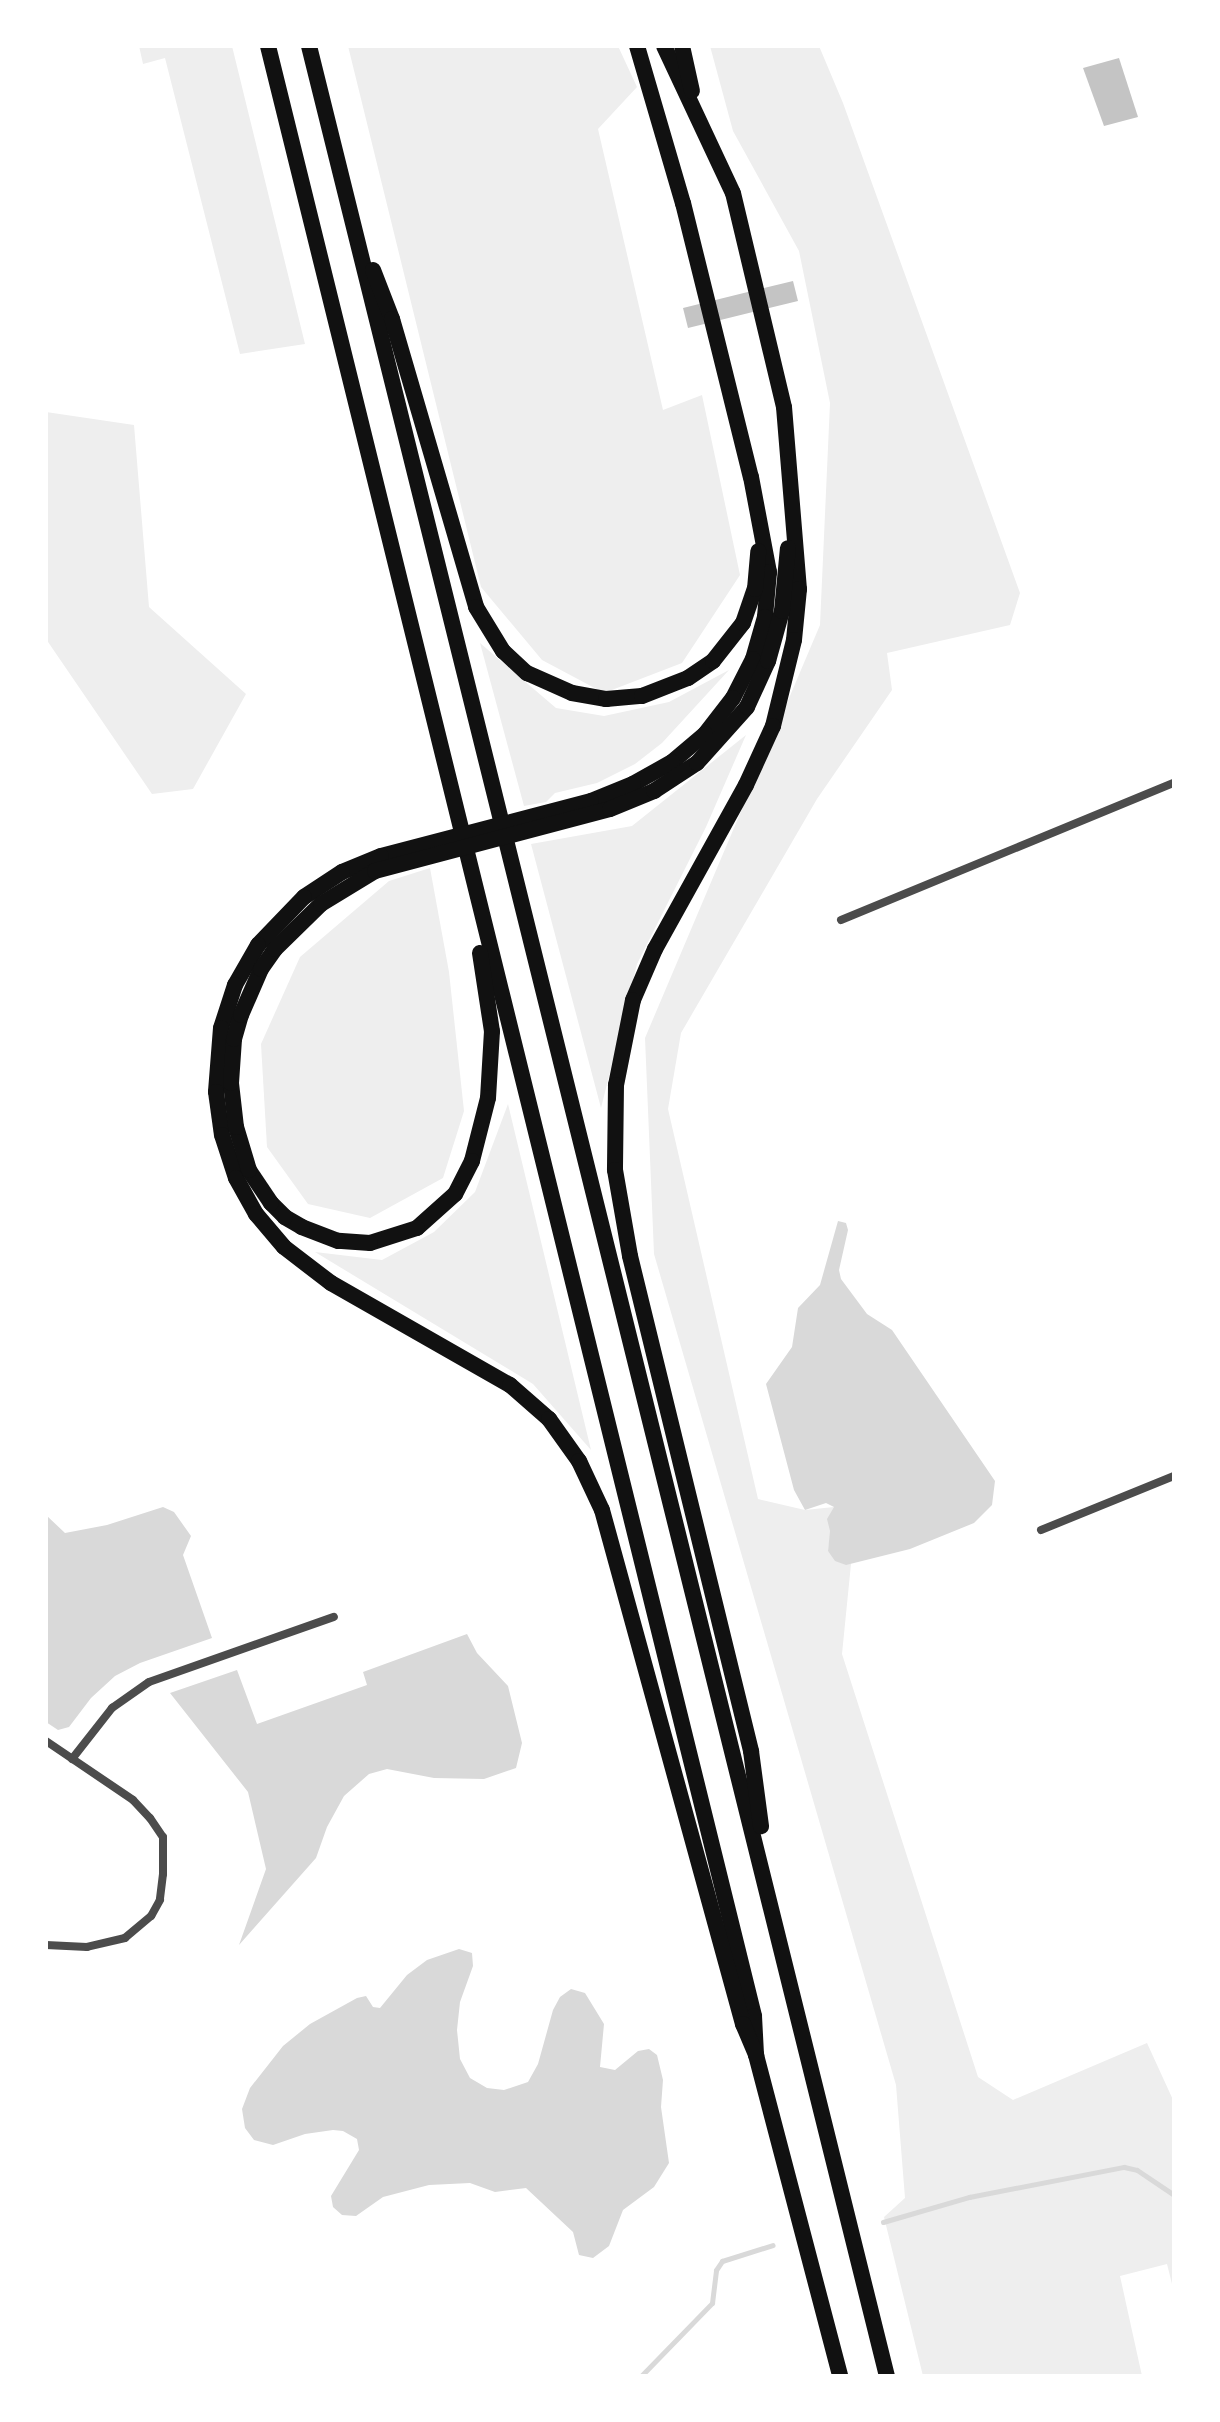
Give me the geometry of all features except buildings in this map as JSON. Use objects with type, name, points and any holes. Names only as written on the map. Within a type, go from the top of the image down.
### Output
[{"type":"highway","points":[[268,46],[754,2016],[756,2055]]},
{"type":"highway","points":[[309,46],[887,2376]]},
{"type":"highway","points":[[538,822],[633,784],[689,749],[721,716],[744,680],[765,617],[769,572],[745,447],[663,126],[637,46]]},
{"type":"highway","points":[[650,46],[663,126]]},
{"type":"highway","points":[[664,46],[733,193],[760,300],[784,407],[799,589],[794,640],[782,696],[746,785],[643,975],[619,1055],[615,1170],[623,1222],[751,1751],[773,1911]]},
{"type":"highway","points":[[682,46],[698,120]]},
{"type":"highway","points":[[347,201],[392,319],[476,607],[503,651],[527,673],[572,693],[606,699],[642,696],[688,678],[724,649],[750,607],[758,571],[759,521]]},
{"type":"highway","points":[[793,506],[777,636],[758,685],[731,729],[697,763],[654,791],[610,809],[538,822],[361,863],[323,884],[286,912],[258,945],[235,985],[221,1028],[216,1092],[222,1135],[245,1198],[269,1231],[300,1261],[331,1283],[510,1385],[549,1419],[579,1461],[608,1530],[743,2024],[756,2055],[840,2376]]},
{"type":"highway","points":[[420,851],[365,876],[304,917],[261,969],[234,1039],[232,1105],[249,1170],[271,1203],[285,1217],[338,1241],[354,1244],[385,1241],[417,1228],[438,1212],[464,1179],[486,1110],[492,1051],[489,1003],[475,929],[430,752],[431,714]]},
{"type":"street","points":[[841,920],[1174,783]]},
{"type":"street","points":[[1041,1530],[1174,1476]]},
{"type":"street","points":[[72,1759],[112,1708],[149,1682],[334,1617]]},
{"type":"street","points":[[46,1741],[133,1800],[163,1837],[160,1900],[151,1916],[125,1938],[87,1947],[46,1945]]},
{"type":"shaded area","points":[[139,46],[232,46],[305,344],[240,354],[165,58],[143,64]]},
{"type":"shaded area","points":[[348,46],[618,46],[637,87],[598,129],[663,410],[702,395],[740,575],[682,663],[604,693],[542,660],[481,587]]},
{"type":"shaded area","points":[[710,46],[819,46],[843,103],[1020,593],[1010,625],[887,653],[892,690],[817,799],[681,1033],[668,1109],[758,1499],[805,1510],[834,1507],[828,1551],[851,1564],[842,1654],[978,2077],[1013,2100],[1147,2043],[1174,2102],[1174,2292],[1167,2264],[1120,2276],[1142,2376],[923,2376],[884,2217],[905,2198],[896,2085],[654,1254],[645,1038],[820,625],[830,403],[799,251],[733,131]]},
{"type":"shaded area","points":[[46,412],[134,425],[149,607],[246,694],[193,789],[152,794],[46,639]]},
{"type":"shaded area","points":[[480,643],[556,708],[604,716],[669,702],[729,670],[662,743],[635,764],[597,783],[555,793],[546,802],[524,806]]},
{"type":"shaded area","points":[[746,735],[706,827],[637,964],[601,1108],[531,844],[632,826]]},
{"type":"shaded area","points":[[430,868],[449,972],[464,1111],[443,1178],[370,1218],[308,1204],[267,1147],[261,1044],[300,957],[389,881]]},
{"type":"shaded area","points":[[508,1104],[591,1450],[533,1384],[315,1252],[382,1260],[434,1232],[475,1192]]},
{"type":"shaded area","points":[[838,1221],[846,1223],[848,1230],[839,1270],[841,1279],[867,1314],[892,1330],[995,1481],[992,1505],[974,1523],[910,1549],[846,1565],[835,1561],[828,1551],[830,1531],[827,1519],[834,1507],[826,1503],[805,1510],[794,1490],[766,1384],[792,1347],[798,1308],[820,1285]]},
{"type":"shaded area","points":[[163,1507],[174,1512],[191,1536],[183,1555],[212,1638],[140,1663],[115,1676],[91,1698],[69,1727],[58,1730],[46,1722],[46,1515],[65,1533],[107,1525]]},
{"type":"shaded area","points":[[467,1634],[477,1653],[508,1686],[522,1743],[516,1768],[484,1779],[434,1778],[387,1769],[369,1774],[344,1796],[327,1827],[316,1858],[239,1945],[266,1869],[248,1792],[170,1693],[237,1670],[257,1724],[367,1685],[363,1672]]},
{"type":"shaded area","points":[[459,1949],[472,1953],[473,1966],[460,2002],[457,2030],[460,2059],[470,2078],[487,2088],[504,2090],[528,2082],[538,2064],[553,2010],[560,1997],[571,1989],[585,1993],[604,2024],[600,2067],[615,2070],[638,2051],[649,2049],[657,2055],[663,2080],[661,2107],[669,2163],[654,2187],[623,2210],[609,2246],[593,2258],[579,2255],[573,2232],[526,2188],[495,2192],[470,2183],[429,2185],[383,2197],[356,2216],[342,2215],[333,2207],[331,2196],[359,2150],[357,2139],[343,2131],[333,2130],[305,2134],[273,2145],[254,2140],[245,2128],[242,2109],[250,2088],[283,2046],[310,2024],[357,1998],[366,1996],[373,2007],[380,2008],[407,1975],[427,1960]]},
{"type":"waterway","points":[[883,2222],[969,2197],[1124,2167],[1137,2170],[1174,2195]]},
{"type":"waterway","points":[[641,2376],[712,2303],[716,2270],[722,2261],[773,2245]]}]
